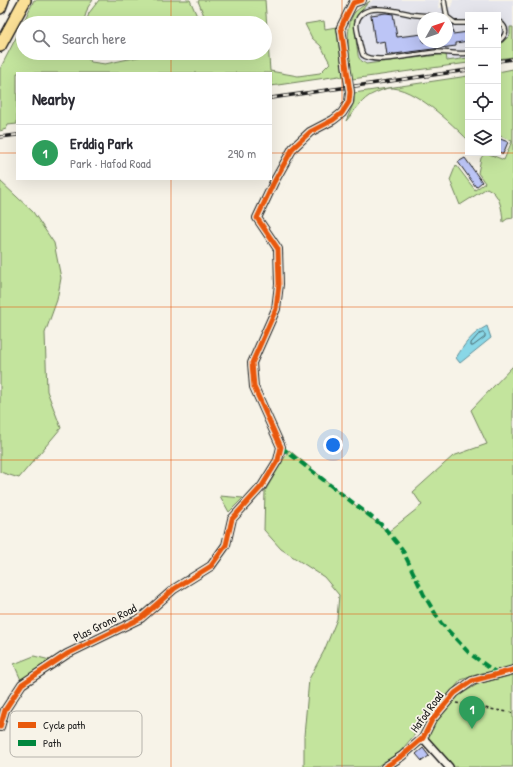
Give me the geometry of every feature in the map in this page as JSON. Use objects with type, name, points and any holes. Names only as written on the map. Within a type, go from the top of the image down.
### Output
[{"type":"highway","points":[[0,8],[3,0]]},
{"type":"highway","points":[[0,39],[17,0]]},
{"type":"highway","points":[[16,16],[25,0]]},
{"type":"highway","points":[[0,46],[16,17]]},
{"type":"street","name":"Plas Grono Road","points":[[0,727],[5,710],[22,684],[67,654],[141,618],[174,589],[211,566],[226,545],[232,519],[262,486],[278,460],[281,447],[254,387],[252,364],[276,309],[279,284],[278,249],[257,218],[274,182],[293,148],[310,132],[333,120],[342,113],[349,102],[350,92],[341,27],[352,3],[362,0]]},
{"type":"street","name":"Hafod Road","points":[[385,767],[402,756],[423,738],[432,720],[447,701],[456,693],[472,681],[513,670]]},
{"type":"street","points":[[423,738],[449,767]]},
{"type":"lane","points":[[444,0],[446,12]]},
{"type":"lane","points":[[417,14],[388,9],[368,10],[360,15],[356,22],[361,51],[366,57],[375,59],[439,52],[465,53]]},
{"type":"lane","points":[[453,22],[455,23],[465,23]]},
{"type":"lane","points":[[501,23],[504,25],[506,32],[501,39]]},
{"type":"path","points":[[447,701],[513,713]]},
{"type":"shaded area","points":[[373,0],[439,0],[438,8],[452,7],[453,0],[513,0],[513,27],[510,27],[510,35],[501,44],[501,12],[465,12],[465,58],[447,61],[446,54],[366,64],[359,59],[355,20],[361,10]]},
{"type":"green space","points":[[34,0],[93,0],[88,7],[85,16],[26,16]]},
{"type":"green space","points":[[99,0],[190,0],[197,16],[88,16]]},
{"type":"green space","points":[[265,0],[266,16],[204,16],[198,1]]},
{"type":"green space","points":[[370,1],[359,14],[355,25],[358,57],[366,64],[446,54],[447,61],[465,58],[465,63],[352,79],[348,35],[351,18],[358,9]]},
{"type":"green space","points":[[324,21],[325,29],[336,27],[344,78],[339,76],[272,86],[272,72],[16,72],[16,124],[8,125],[6,129],[0,131],[0,69],[16,38],[16,60],[89,60],[91,62],[105,64],[124,60],[269,60],[270,71],[298,76],[320,73],[330,63],[321,46],[312,38],[305,24]]},
{"type":"green space","points":[[510,27],[513,27],[513,57],[501,59],[501,44],[510,35]]},
{"type":"green space","points":[[513,69],[513,218],[507,219],[503,222],[500,202],[495,194],[487,188],[460,205],[450,180],[456,165],[475,190],[485,183],[478,173],[482,156],[494,156],[504,160],[512,141],[501,136],[501,71]]},
{"type":"green space","points":[[465,76],[465,137],[432,107],[409,93],[399,89],[388,88]]},
{"type":"green space","points":[[387,88],[369,96],[360,104],[346,121],[354,102],[354,93]]},
{"type":"green space","points":[[0,181],[33,212],[54,243],[61,278],[57,300],[45,333],[47,391],[61,428],[19,478],[0,472]]},
{"type":"green space","points":[[513,366],[513,667],[482,673],[461,680],[399,753],[376,767],[304,767],[304,736],[309,679],[324,651],[337,619],[339,595],[324,577],[281,549],[264,530],[265,491],[289,450],[388,532],[422,505],[413,492],[453,456],[487,444],[471,410]]},
{"type":"green space","points":[[220,496],[243,498],[229,512]]},
{"type":"green space","points":[[34,656],[50,660],[21,680],[14,664]]},
{"type":"green space","points":[[513,675],[513,767],[454,767],[428,738],[434,721],[458,696],[478,684]]},
{"type":"water","points":[[487,326],[491,338],[460,363],[456,358],[469,339]]},
{"type":"building","points":[[386,13],[393,14],[397,37],[417,35],[417,48],[441,48],[387,55],[385,41],[375,43],[371,15]]},
{"type":"building","points":[[465,32],[465,42],[456,43],[456,46],[453,46],[453,34]]},
{"type":"building","points":[[501,139],[508,142],[503,154],[501,153]]},
{"type":"building","points":[[465,158],[482,182],[476,187],[458,162]]},
{"type":"building","points":[[423,748],[429,756],[422,761],[416,754]]},
{"type":"railway","points":[[501,61],[513,59]]},
{"type":"railway","points":[[272,98],[465,70]]},
{"type":"railway","points":[[0,137],[16,135]]},
{"type":"marked path","points":[[281,447],[383,526],[402,549],[424,595],[441,623],[469,653],[498,674]]},
{"type":"cycle path","points":[[0,727],[5,710],[22,684],[67,654],[141,618],[174,589],[211,566],[226,545],[232,519],[262,486],[278,460],[281,447],[254,387],[252,363],[276,309],[279,284],[278,249],[257,218],[274,182],[293,148],[310,132],[333,120],[342,113],[349,102],[350,92],[341,27],[353,3],[362,0]]},
{"type":"cycle path","points":[[385,767],[402,756],[423,738],[432,720],[455,693],[472,681],[513,670]]},
{"type":"place","name":"Erddig Park","points":[[472,729]]}]
